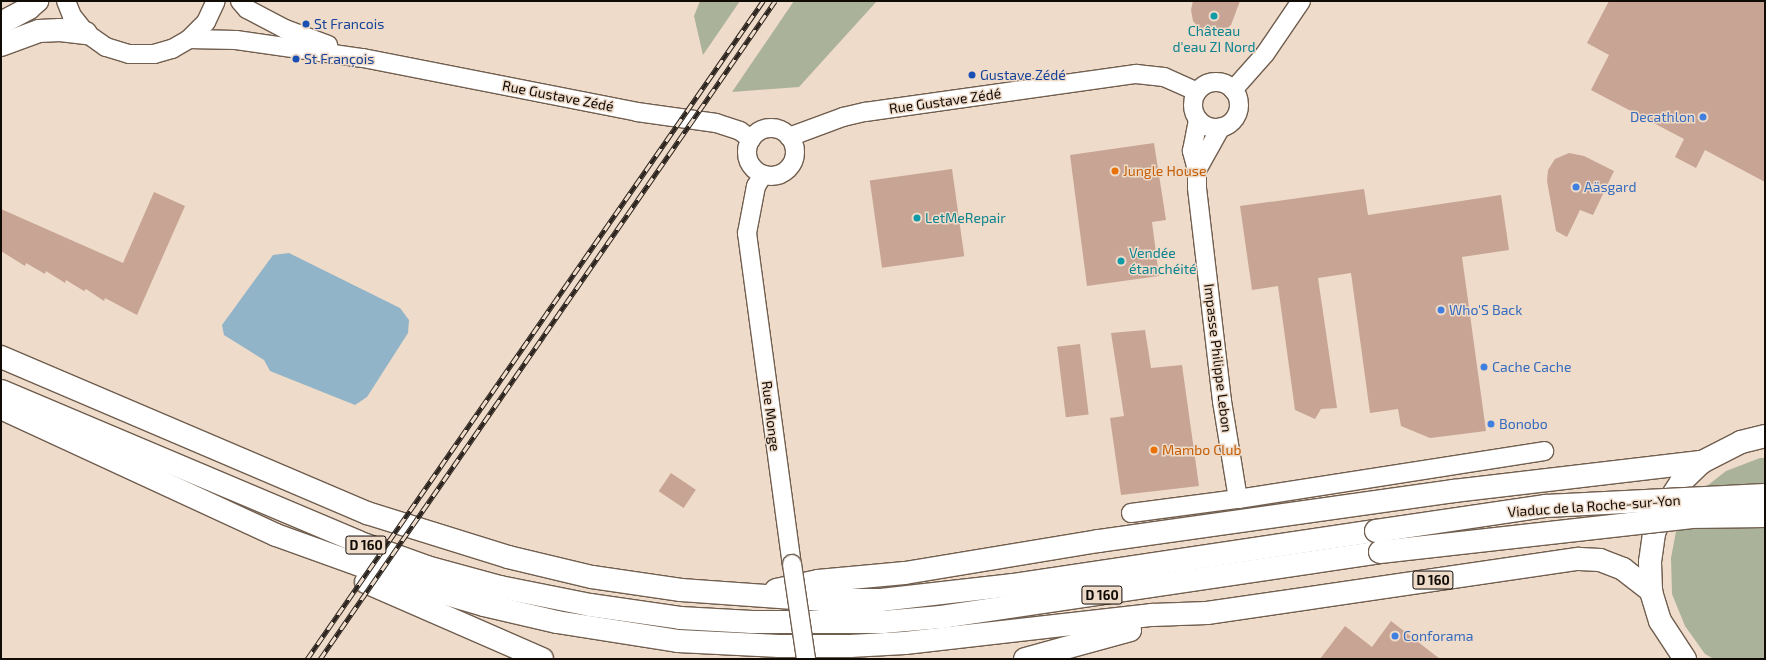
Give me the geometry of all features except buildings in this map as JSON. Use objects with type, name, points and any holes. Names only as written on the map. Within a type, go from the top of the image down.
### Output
[{"type":"main road","points":[[1,23],[29,8],[37,1]]},
{"type":"main road","points":[[1,45],[39,31],[60,30],[86,33]]},
{"type":"main road","name":"D 160","points":[[1,357],[367,513],[437,536],[508,557],[592,577],[681,590],[753,596]]},
{"type":"main road","name":"Viaduc de la Roche-sur-Yon","points":[[1,391],[358,542],[428,567],[500,587],[582,604],[680,618],[823,622],[883,622],[934,618],[1380,552],[1690,517],[1765,516]]},
{"type":"main road","points":[[1,408],[276,535],[409,583],[484,605],[610,631],[724,645],[850,646],[905,643],[1152,615],[1207,613]]},
{"type":"main road","points":[[1678,655],[1660,621],[1651,591],[1650,562],[1654,534],[1665,507],[1681,482],[1702,462],[1740,442],[1765,436]]},
{"type":"main road","points":[[753,596],[818,581],[904,573],[1098,541],[1454,491],[1702,462]]},
{"type":"main road","name":"Viaduc de la Roche-sur-Yon","points":[[753,596],[881,600],[1013,585],[1546,506],[1765,495]]},
{"type":"main road","points":[[276,535],[303,554],[542,659]]},
{"type":"main road","name":"D 160","points":[[1207,613],[1579,559],[1600,560],[1623,569],[1651,591]]},
{"type":"main road","points":[[1026,659],[1077,643],[1207,613]]},
{"type":"street","points":[[66,1],[72,16],[86,33],[106,47],[129,54],[154,54],[172,49],[189,39],[206,22],[216,1]]},
{"type":"street","name":"Rue Gustave Zédé","points":[[240,1],[247,9],[285,29],[363,58]]},
{"type":"street","points":[[1233,90],[1265,54],[1301,1]]},
{"type":"street","name":"Rue Gustave Zédé","points":[[189,39],[236,40],[363,58],[637,112],[716,124],[740,131],[751,139]]},
{"type":"street","name":"Rue Gustave Zédé","points":[[789,137],[843,117],[864,112],[1136,74],[1164,77],[1197,92]]},
{"type":"street","points":[[1218,82],[1233,90],[1238,102],[1236,115],[1221,127],[1208,126],[1198,120],[1193,103],[1197,92],[1210,83],[1218,82]]},
{"type":"street","name":"Impasse Philippe Lebon","points":[[1198,120],[1192,151],[1197,170],[1196,187],[1222,402],[1238,499]]},
{"type":"street","name":"Impasse Philippe Lebon","points":[[1197,170],[1221,127]]},
{"type":"street","points":[[770,129],[784,132],[789,137],[795,151],[791,166],[778,175],[763,175],[756,171],[748,160],[747,152],[751,139],[756,134],[770,129]]},
{"type":"street","name":"Rue Monge","points":[[763,175],[756,186],[747,233],[806,659]]},
{"type":"street","points":[[1131,513],[1238,499],[1544,451]]},
{"type":"green space","points":[[700,1],[740,1],[703,55],[694,16]]},
{"type":"green space","points":[[794,1],[877,1],[799,87],[732,92]]},
{"type":"green space","points":[[1760,458],[1765,458],[1765,659],[1714,659],[1705,654],[1685,626],[1672,594],[1671,558],[1677,526],[1698,493],[1726,471]]},
{"type":"water","points":[[289,253],[400,308],[409,320],[408,333],[367,397],[355,405],[270,371],[264,360],[224,335],[222,325],[273,255]]},
{"type":"railway","points":[[307,659],[763,1]]},
{"type":"railway","points":[[320,659],[775,1]]},
{"type":"place","name":"Château d'eau ZI Nord","points":[[1214,16]]},
{"type":"place","name":"St Francois","points":[[306,24]]},
{"type":"place","name":"St François","points":[[296,59]]},
{"type":"place","name":"Gustave Zédé","points":[[972,75]]},
{"type":"place","name":"Decathlon","points":[[1703,117]]},
{"type":"place","name":"Jungle House","points":[[1115,171]]},
{"type":"place","name":"Aäsgard","points":[[1576,187]]},
{"type":"place","name":"LetMeRepair","points":[[917,218]]},
{"type":"place","name":"Vendée étanchéité","points":[[1121,261]]},
{"type":"place","name":"Who'S Back","points":[[1441,310]]},
{"type":"place","name":"Cache Cache","points":[[1484,367]]},
{"type":"place","name":"Bonobo","points":[[1491,424]]},
{"type":"place","name":"Mambo Club","points":[[1154,450]]},
{"type":"place","name":"Conforama","points":[[1395,636]]}]
